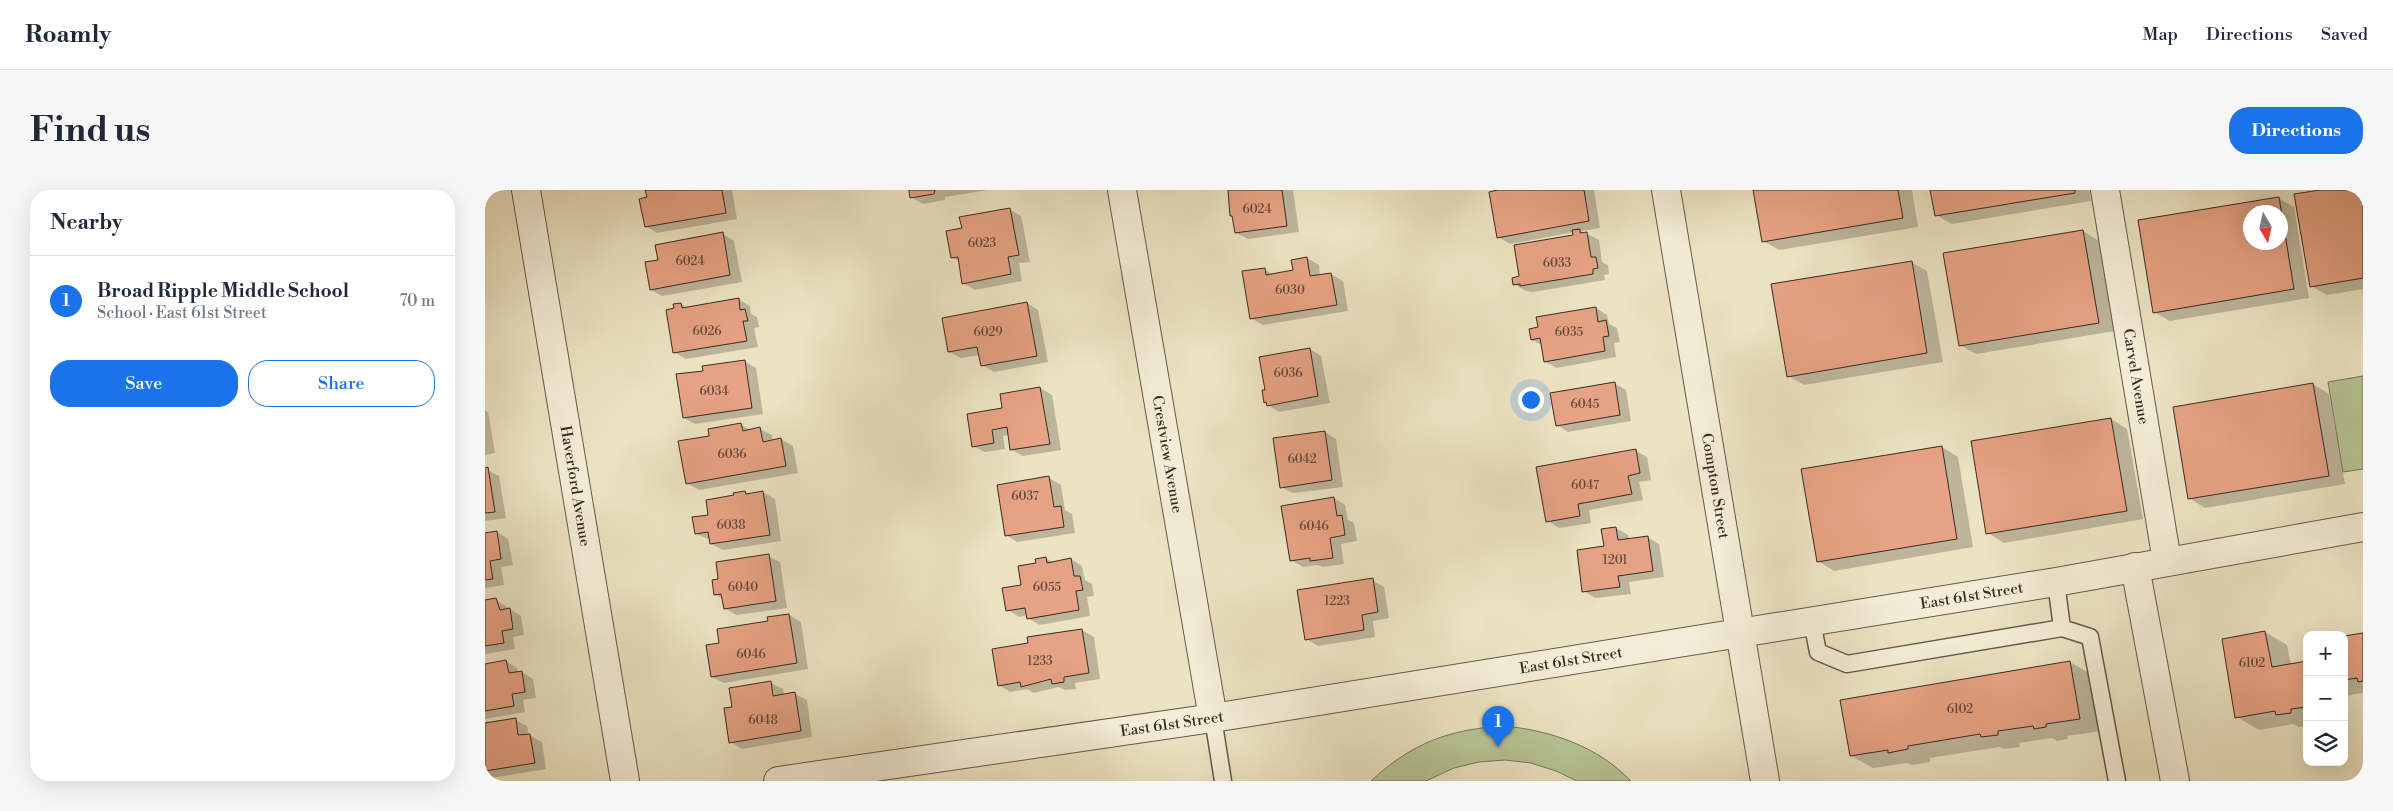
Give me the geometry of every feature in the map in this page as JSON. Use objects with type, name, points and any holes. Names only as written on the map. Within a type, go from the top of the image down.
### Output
[{"type":"street","name":"Haverford Avenue","points":[[526,190],[625,781]]},
{"type":"street","name":"Crestview Avenue","points":[[1122,190],[1213,718]]},
{"type":"street","name":"Compton Street","points":[[1666,190],[1765,781]]},
{"type":"street","name":"Carvel Avenue","points":[[2105,190],[2167,561]]},
{"type":"street","name":"East 61st Street","points":[[778,781],[1213,718],[2056,582],[2363,527]]},
{"type":"street","points":[[2135,567],[2175,781]]},
{"type":"lane","points":[[2056,582],[2062,628]]},
{"type":"lane","points":[[1812,622],[1818,652],[1847,664],[2062,628],[2090,637],[2117,781]]},
{"type":"lane","points":[[1213,718],[1223,781]]},
{"type":"green space","points":[[2363,376],[2363,469],[2343,472],[2328,382]]},
{"type":"green space","points":[[1505,726],[1557,736],[1573,742],[1604,758],[1631,781],[1577,781],[1556,771],[1531,763],[1505,760],[1479,762],[1454,768],[1426,781],[1371,781],[1401,757],[1432,740],[1466,731]]},
{"type":"building","points":[[645,190],[722,190],[726,213],[645,227],[639,199],[647,197]]},
{"type":"building","points":[[909,190],[935,190],[934,194],[910,198]]},
{"type":"building","points":[[1228,190],[1282,190],[1287,226],[1235,233],[1232,216],[1230,216]]},
{"type":"building","points":[[1498,190],[1584,190],[1589,221],[1497,238],[1489,192]]},
{"type":"building","points":[[1753,190],[1898,190],[1903,218],[1762,242]]},
{"type":"building","points":[[1930,190],[2075,190],[2075,193],[1935,216]]},
{"type":"building","points":[[2320,190],[2363,190],[2363,278],[2310,287],[2294,194]]},
{"type":"building","points":[[2279,197],[2280,205],[2243,205],[2243,250],[2288,250],[2294,289],[2153,313],[2138,220]]},
{"type":"building","points":[[1010,208],[1019,255],[1008,257],[1011,274],[962,284],[958,257],[951,258],[946,231],[962,228],[959,217]]},
{"type":"building","points":[[1580,229],[1580,233],[1587,232],[1591,257],[1596,257],[1598,268],[1593,269],[1593,274],[1520,286],[1520,284],[1513,285],[1512,278],[1519,276],[1514,245],[1573,235],[1572,230]]},
{"type":"building","points":[[2083,230],[2099,323],[1959,346],[1943,253]]},
{"type":"building","points":[[723,232],[730,275],[650,290],[645,262],[658,260],[655,245]]},
{"type":"building","points":[[1307,257],[1310,276],[1331,273],[1337,305],[1250,319],[1242,271],[1265,268],[1266,275],[1293,270],[1291,260]]},
{"type":"building","points":[[1912,261],[1927,353],[1787,377],[1771,284]]},
{"type":"building","points":[[739,298],[740,310],[745,309],[748,321],[743,321],[747,341],[673,353],[666,310],[674,308],[673,304],[681,303],[682,308]]},
{"type":"building","points":[[1027,302],[1037,356],[981,366],[977,347],[948,352],[942,318]]},
{"type":"building","points":[[1596,307],[1598,322],[1606,320],[1609,336],[1603,337],[1605,351],[1544,362],[1540,338],[1531,340],[1529,329],[1538,327],[1536,317]]},
{"type":"building","points":[[1310,348],[1318,396],[1267,406],[1266,402],[1264,403],[1262,390],[1265,390],[1259,357]]},
{"type":"building","points":[[745,360],[752,408],[683,418],[676,374],[703,371],[702,366]]},
{"type":"building","points":[[1615,382],[1620,415],[1556,426],[1550,393]]},
{"type":"building","points":[[2313,383],[2329,476],[2188,499],[2173,407]]},
{"type":"building","points":[[1040,387],[1050,444],[1010,450],[1007,427],[992,430],[994,443],[972,447],[967,414],[1002,408],[1000,394]]},
{"type":"building","points":[[2111,418],[2127,511],[1986,534],[1971,441]]},
{"type":"building","points":[[741,423],[743,431],[760,427],[763,442],[781,438],[786,466],[686,484],[678,441],[709,436],[708,429]]},
{"type":"building","points":[[1325,431],[1332,480],[1280,488],[1273,438]]},
{"type":"building","points":[[1942,446],[1957,539],[1817,562],[1801,469]]},
{"type":"building","points":[[1636,449],[1640,473],[1628,476],[1632,494],[1578,504],[1580,516],[1546,522],[1536,467]]},
{"type":"building","points":[[488,467],[495,512],[485,513],[485,468]]},
{"type":"building","points":[[1049,476],[1054,507],[1061,506],[1064,527],[1005,536],[997,485]]},
{"type":"building","points":[[745,491],[746,494],[763,491],[770,535],[710,544],[708,532],[695,534],[692,517],[708,515],[706,500]]},
{"type":"building","points":[[1334,497],[1337,516],[1342,515],[1345,535],[1330,538],[1333,558],[1310,561],[1310,558],[1290,561],[1281,506]]},
{"type":"building","points":[[1616,527],[1618,540],[1648,536],[1653,571],[1618,576],[1620,587],[1582,592],[1577,550],[1604,546],[1601,529]]},
{"type":"building","points":[[497,531],[501,559],[490,561],[493,579],[485,580],[485,533]]},
{"type":"building","points":[[769,554],[776,601],[724,609],[721,594],[714,595],[712,580],[718,579],[716,562]]},
{"type":"building","points":[[1046,557],[1047,563],[1071,558],[1074,576],[1080,576],[1083,590],[1076,591],[1079,610],[1027,619],[1025,608],[1006,611],[1002,588],[1021,585],[1018,566],[1036,563],[1035,559]]},
{"type":"building","points":[[1373,578],[1378,612],[1362,615],[1364,630],[1305,640],[1297,590]]},
{"type":"building","points":[[496,598],[500,610],[510,608],[513,629],[502,631],[504,643],[485,646],[485,600]]},
{"type":"building","points":[[789,614],[797,663],[711,677],[706,645],[719,643],[717,629],[768,621],[767,617]]},
{"type":"building","points":[[1082,629],[1089,673],[1064,677],[1064,682],[1052,684],[1051,679],[1021,687],[1020,682],[998,686],[992,649],[1028,643],[1027,637]]},
{"type":"building","points":[[2265,631],[2272,667],[2303,662],[2303,708],[2291,709],[2291,713],[2276,715],[2275,711],[2235,718],[2222,639]]},
{"type":"building","points":[[2363,633],[2363,681],[2358,682],[2357,678],[2348,679],[2348,635]]},
{"type":"building","points":[[506,660],[509,673],[522,671],[525,692],[512,694],[514,706],[485,711],[485,664]]},
{"type":"building","points":[[2070,661],[2080,719],[2046,724],[2046,727],[2034,729],[2033,726],[1998,731],[1998,735],[1981,737],[1980,734],[1908,746],[1908,749],[1888,753],[1888,750],[1850,756],[1840,700]]},
{"type":"building","points":[[771,681],[773,696],[795,692],[801,731],[729,743],[724,708],[732,707],[729,688]]},
{"type":"building","points":[[516,718],[518,735],[530,734],[535,763],[485,771],[485,723]]},
{"type":"place","name":"Broad Ripple Middle School","points":[[1498,747]]}]
